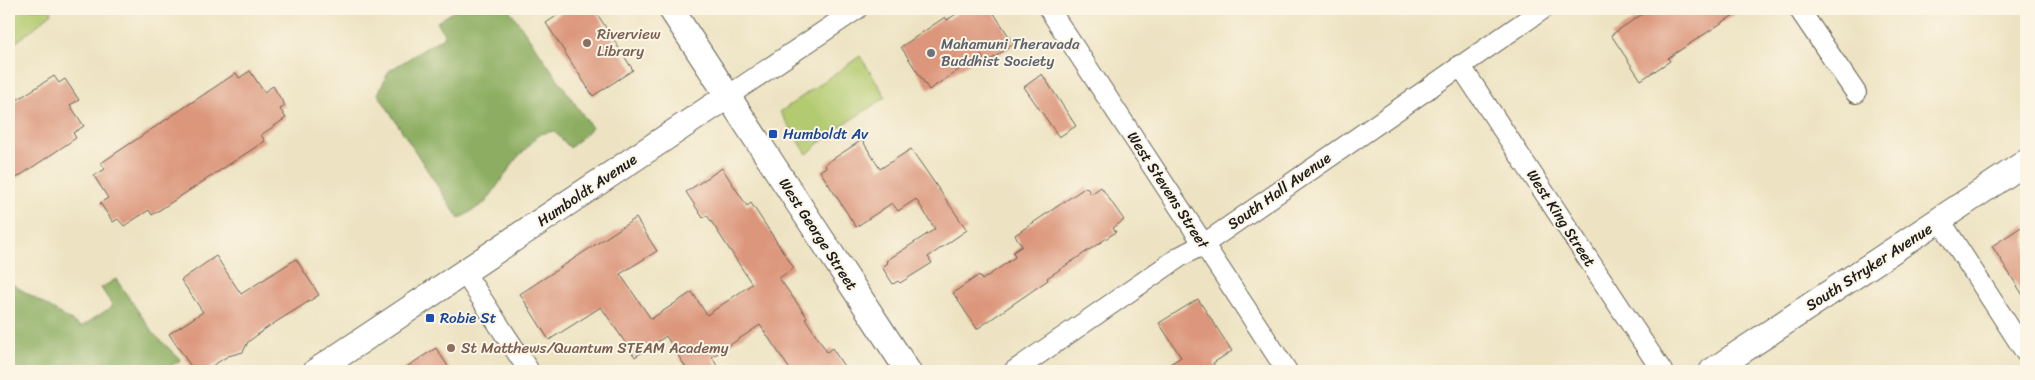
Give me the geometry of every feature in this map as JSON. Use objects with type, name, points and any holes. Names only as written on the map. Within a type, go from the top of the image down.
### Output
[{"type":"street","name":"West George Street","points":[[672,9],[908,371]]},
{"type":"street","name":"Humboldt Avenue","points":[[316,371],[858,9]]},
{"type":"street","name":"West Stevens Street","points":[[1049,9],[1287,371]]},
{"type":"street","name":"South Hall Avenue","points":[[1014,371],[1181,256],[1204,244],[1543,9]]},
{"type":"street","points":[[1799,9],[1856,93]]},
{"type":"street","name":"West King Street","points":[[1460,65],[1662,371]]},
{"type":"street","name":"South Stryker Avenue","points":[[1712,371],[2026,162]]},
{"type":"street","points":[[1940,220],[2026,353]]},
{"type":"street","points":[[464,272],[529,371]]},
{"type":"green space","points":[[9,9],[52,9],[51,14],[9,48]]},
{"type":"green space","points":[[455,9],[509,9],[592,128],[570,148],[554,131],[540,134],[516,159],[486,202],[459,219],[378,94],[389,71],[445,36],[437,22]]},
{"type":"green space","points":[[860,56],[886,97],[835,130],[807,154],[780,112]]},
{"type":"green space","points":[[116,279],[154,334],[181,360],[162,371],[9,371],[9,282],[81,327],[113,306],[101,288]]},
{"type":"building","name":"Riverview Library","points":[[567,9],[594,9],[633,70],[593,96],[546,23]]},
{"type":"building","points":[[964,9],[991,9],[1014,44],[986,63],[981,55],[929,90],[901,47],[945,17],[947,20]]},
{"type":"building","points":[[1650,9],[1743,9],[1668,58],[1670,61],[1641,80],[1611,35]]},
{"type":"building","points":[[250,71],[264,92],[273,86],[285,106],[280,109],[286,118],[261,135],[265,141],[152,215],[149,210],[124,226],[118,219],[113,222],[100,203],[108,198],[94,176],[105,169],[101,163],[236,73],[239,78]]},
{"type":"building","points":[[1042,74],[1076,126],[1059,137],[1024,87]]},
{"type":"building","points":[[54,76],[59,83],[65,79],[79,100],[70,105],[84,126],[73,133],[76,138],[9,183],[9,105]]},
{"type":"building","points":[[862,140],[880,169],[911,149],[967,230],[928,257],[932,263],[900,283],[898,281],[893,284],[882,267],[888,263],[886,261],[935,229],[916,199],[898,211],[892,203],[856,227],[820,171],[826,167],[825,164]]},
{"type":"building","points":[[722,168],[747,206],[751,203],[794,268],[779,278],[807,317],[805,318],[827,352],[832,348],[847,371],[791,371],[760,325],[712,357],[717,366],[707,371],[688,371],[666,336],[635,357],[601,307],[549,340],[520,294],[636,218],[657,251],[620,274],[651,319],[692,292],[707,315],[752,284],[707,215],[703,218],[686,192]]},
{"type":"building","points":[[1086,187],[1091,194],[1101,187],[1124,220],[1113,228],[1116,232],[1047,278],[1048,280],[977,329],[953,293],[979,275],[982,280],[1015,257],[1013,252],[1022,246],[1015,235]]},
{"type":"building","points":[[2026,224],[2026,300],[1992,246]]},
{"type":"building","points":[[216,256],[241,294],[296,259],[319,295],[265,329],[248,342],[243,352],[228,356],[204,371],[194,371],[169,334],[203,312],[181,280]]},
{"type":"building","points":[[1198,299],[1232,351],[1213,363],[1218,371],[1159,371],[1181,357],[1159,323]]},
{"type":"building","points":[[436,348],[451,371],[400,371]]},
{"type":"place","name":"Riverview Library","points":[[587,43]]},
{"type":"place","name":"Mahamuni Theravada Buddhist Society","points":[[931,53]]},
{"type":"place","name":"Humboldt Av","points":[[773,134]]},
{"type":"place","name":"Robie St","points":[[430,318]]},
{"type":"place","name":"St Matthews/Quantum STEAM Academy","points":[[451,348]]}]
